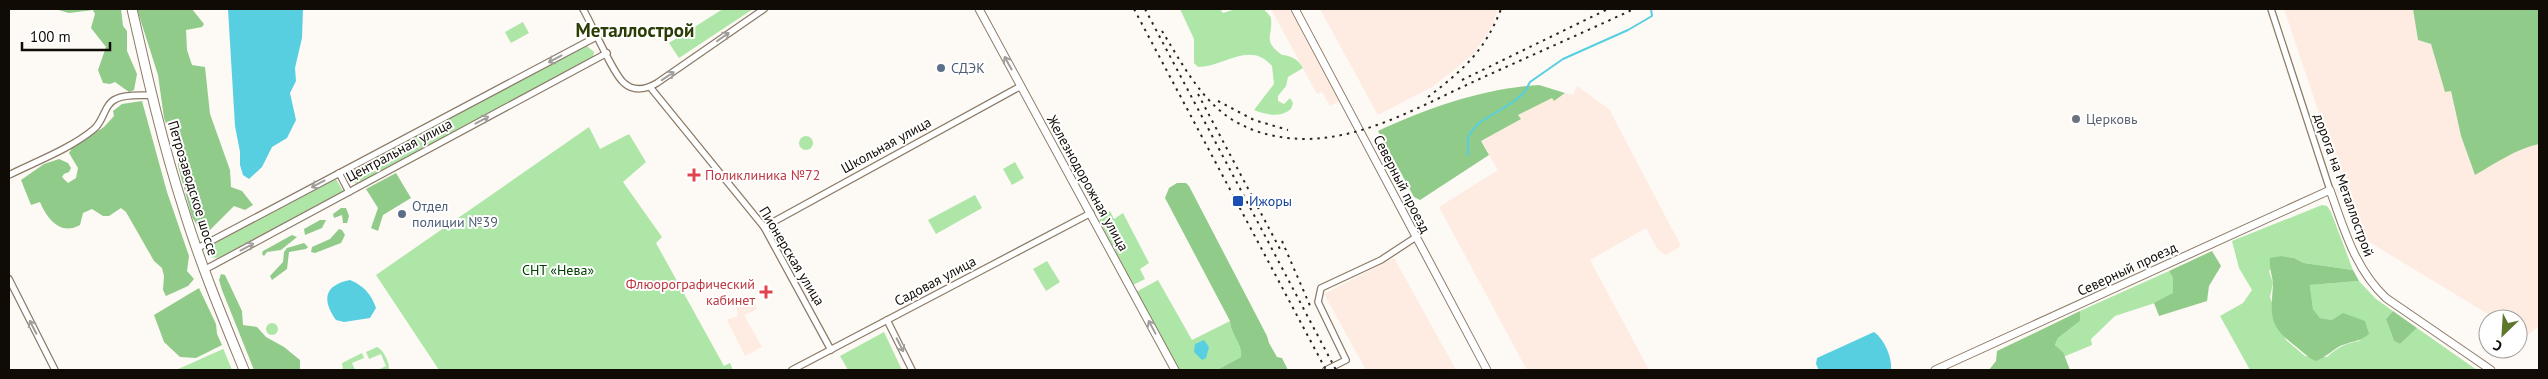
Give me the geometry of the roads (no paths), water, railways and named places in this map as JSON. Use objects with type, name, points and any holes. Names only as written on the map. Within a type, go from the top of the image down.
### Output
[{"type":"main road","name":"Петрозаводское шоссе","points":[[132,9],[151,95],[196,249],[244,370]]},
{"type":"street","points":[[583,9],[624,83],[636,88],[650,87],[764,9]]},
{"type":"street","name":"Железнодорожная улица","points":[[979,9],[1175,370]]},
{"type":"street","name":"Северный проезд","points":[[1295,9],[1486,370]]},
{"type":"street","name":"дорога на Металлострой","points":[[2271,9],[2330,190],[2352,250],[2373,285],[2386,298],[2491,370]]},
{"type":"street","name":"Центральная улица","points":[[196,249],[598,36]]},
{"type":"street","name":"Центральная улица","points":[[204,270],[607,53]]},
{"type":"street","name":"Школьная улица","points":[[764,227],[1021,86]]},
{"type":"street","name":"Пионерская улица","points":[[650,87],[764,227],[832,350]]},
{"type":"street","points":[[9,174],[64,148],[93,130],[100,123],[107,107],[116,99],[151,95]]},
{"type":"street","points":[[339,173],[350,192]]},
{"type":"street","name":"Северный проезд","points":[[1935,370],[2330,190]]},
{"type":"street","name":"Садовая улица","points":[[792,370],[1090,213]]},
{"type":"street","points":[[1326,370],[1346,360],[1320,308],[1317,296],[1321,288],[1381,260],[1416,238]]},
{"type":"street","points":[[9,280],[55,370]]},
{"type":"street","points":[[887,320],[912,370]]},
{"type":"water","points":[[228,9],[303,9],[302,38],[295,68],[296,81],[290,93],[296,120],[287,138],[272,147],[262,167],[249,179],[243,175],[240,165],[240,152],[235,126]]},
{"type":"water","points":[[350,280],[363,288],[372,299],[376,308],[370,318],[344,322],[336,320],[331,312],[328,306],[328,294],[335,285]]},
{"type":"water","points":[[1874,332],[1887,349],[1891,369],[1819,370],[1816,364],[1817,358]]},
{"type":"water","points":[[1204,340],[1209,347],[1206,358],[1202,360],[1194,352],[1195,344]]},
{"type":"waterway","points":[[1468,155],[1468,138],[1471,132],[1479,123],[1524,93],[1530,82],[1563,59],[1628,30],[1652,16],[1651,9]]},
{"type":"railway","points":[[1134,9],[1326,370]]},
{"type":"railway","points":[[1145,9],[1336,370]]},
{"type":"railway","points":[[1428,97],[1472,59],[1488,37],[1501,9]]},
{"type":"railway","points":[[1462,80],[1608,9]]},
{"type":"railway","points":[[1162,31],[1196,84],[1216,108],[1242,125],[1261,133],[1313,139],[1343,135],[1382,123],[1634,9]]},
{"type":"railway","points":[[1198,94],[1281,251]]},
{"type":"railway","points":[[1218,101],[1254,120],[1288,130]]},
{"type":"railway","points":[[1282,241],[1311,308]]},
{"type":"place","name":"СДЭК","points":[[941,68]]},
{"type":"place","name":"Церковь","points":[[2076,119]]},
{"type":"place","name":"Поликлиника №72","points":[[694,175]]},
{"type":"place","name":"Ижоры","points":[[1238,201]]},
{"type":"place","name":"Отдел полиции №39","points":[[402,214]]},
{"type":"place","name":"Флюорографический кабинет","points":[[766,292]]},
{"type":"district","name":"Металлострой","points":[[635,30]]},
{"type":"park label","name":"СНТ «Нева»","points":[[558,270]]}]
